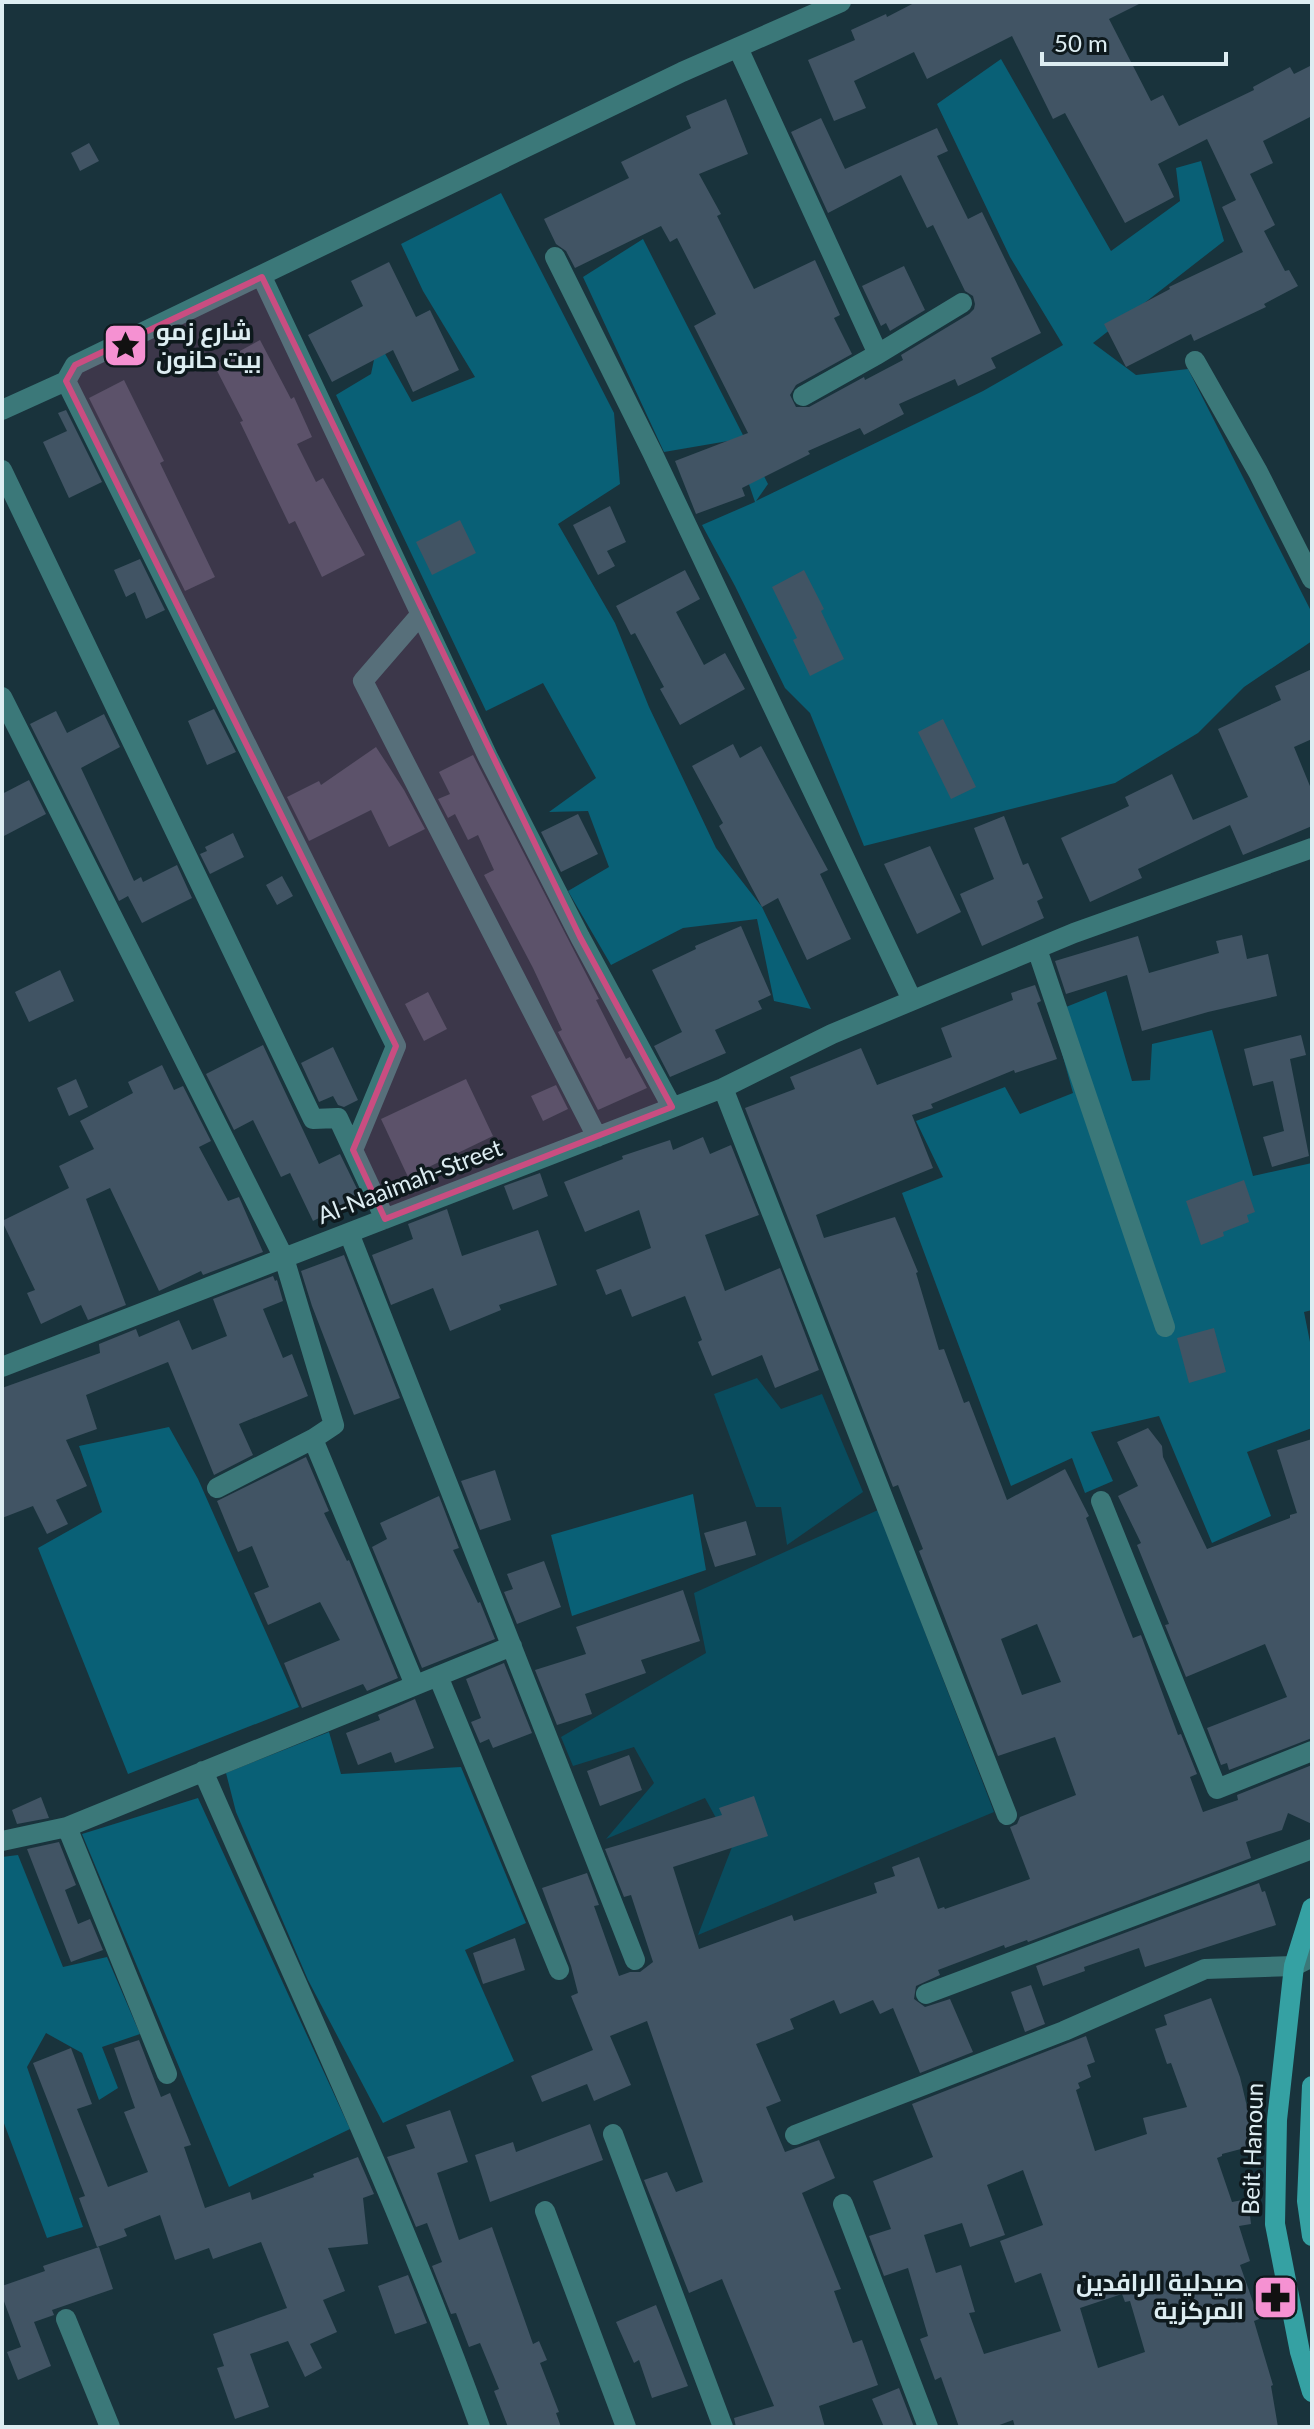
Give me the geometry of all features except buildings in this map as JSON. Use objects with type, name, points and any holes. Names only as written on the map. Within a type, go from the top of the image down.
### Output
[{"type":"main road","name":"Beit Hanoun","points":[[1312,1908],[1277,2120],[1275,2224],[1300,2352],[1312,2392]]},
{"type":"main road","points":[[1312,2086],[1307,2201],[1312,2236]]},
{"type":"street","points":[[2,410],[66,381],[75,365],[738,48],[841,2]]},
{"type":"street","points":[[738,48],[878,354]]},
{"type":"street","points":[[555,257],[652,452],[912,1000]]},
{"type":"street","points":[[262,277],[488,757],[672,1107]]},
{"type":"street","points":[[803,396],[962,303]]},
{"type":"street","points":[[1195,361],[1258,472],[1312,579]]},
{"type":"street","points":[[66,381],[396,1046],[353,1150]]},
{"type":"street","points":[[2,470],[313,1119],[338,1118],[385,1219]]},
{"type":"street","points":[[421,614],[363,681],[597,1137]]},
{"type":"street","points":[[2,697],[284,1258],[334,1425],[217,1488]]},
{"type":"street","name":"Al-Naaimah-Street","points":[[2,1367],[723,1088],[832,1034],[1037,949],[1312,848]]},
{"type":"street","points":[[1037,949],[1165,1327]]},
{"type":"street","points":[[723,1088],[1007,1815]]},
{"type":"street","points":[[349,1233],[635,1960]]},
{"type":"street","points":[[313,1439],[415,1685]]},
{"type":"street","points":[[1101,1501],[1217,1789],[1312,1751]]},
{"type":"street","points":[[2,1841],[67,1827],[512,1646]]},
{"type":"street","points":[[438,1676],[559,1970]]},
{"type":"street","points":[[203,1771],[367,2140],[480,2427]]},
{"type":"street","points":[[67,1827],[167,2074]]},
{"type":"street","points":[[926,1994],[1312,1849]]},
{"type":"street","points":[[795,2135],[1064,2031],[1205,1969],[1303,1961]]},
{"type":"street","points":[[613,2134],[723,2427]]},
{"type":"street","points":[[843,2204],[928,2427]]},
{"type":"street","points":[[545,2211],[626,2427]]},
{"type":"street","points":[[66,2319],[110,2427]]},
{"type":"highlighted area","points":[[262,277],[580,937],[672,1107],[385,1219],[353,1150],[396,1046],[66,381],[75,365]]},
{"type":"shaded area","points":[[1001,59],[1111,251],[1180,201],[1176,168],[1201,161],[1224,241],[1093,343],[1136,375],[1188,369],[1312,613],[1312,641],[1244,687],[1198,733],[1115,783],[864,846],[810,713],[785,688],[702,525],[755,502],[734,440],[664,452],[583,277],[643,239],[768,484],[756,501],[983,391],[1063,345],[1010,257],[937,104]]},
{"type":"shaded area","points":[[501,193],[614,413],[620,484],[558,524],[615,623],[649,707],[716,848],[762,907],[811,1009],[774,1001],[757,919],[683,928],[611,965],[568,891],[609,867],[588,811],[549,812],[596,778],[543,683],[486,711],[336,395],[371,374],[378,341],[412,402],[475,377],[423,291],[401,244]]},
{"type":"shaded area","points":[[1106,991],[1132,1081],[1150,1080],[1152,1044],[1212,1030],[1253,1176],[1312,1163],[1312,1310],[1304,1312],[1312,1352],[1312,1428],[1247,1452],[1271,1516],[1212,1543],[1159,1416],[1091,1432],[1113,1481],[1085,1493],[1072,1458],[1011,1486],[902,1193],[943,1177],[916,1121],[1005,1087],[1020,1114],[1073,1093],[1051,1013]]},
{"type":"shaded area","points":[[757,1378],[781,1409],[822,1394],[863,1492],[787,1545],[781,1507],[756,1507],[714,1394]]},
{"type":"shaded area","points":[[169,1427],[198,1479],[299,1707],[128,1774],[38,1548],[102,1512],[79,1446]]},
{"type":"shaded area","points":[[693,1494],[706,1570],[572,1616],[551,1535]]},
{"type":"shaded area","points":[[878,1510],[994,1812],[698,1935],[732,1847],[705,1798],[606,1839],[654,1783],[634,1747],[573,1766],[561,1737],[706,1653],[694,1593]]},
{"type":"shaded area","points":[[329,1732],[341,1774],[461,1767],[526,1923],[465,1950],[514,2061],[383,2123],[308,1980],[236,1812],[226,1773]]},
{"type":"shaded area","points":[[198,1798],[350,2129],[229,2187],[82,1834]]},
{"type":"shaded area","points":[[18,1855],[63,1967],[107,1957],[140,2034],[102,2047],[118,2088],[99,2100],[82,2053],[46,2033],[27,2067],[83,2227],[47,2238],[2,2118],[2,1857]]},
{"type":"place","name":"شارع زمو بيت حانون","points":[[125,346]]},
{"type":"place","name":"صيدلية الرافدين المركزية","points":[[1275,2297]]}]
